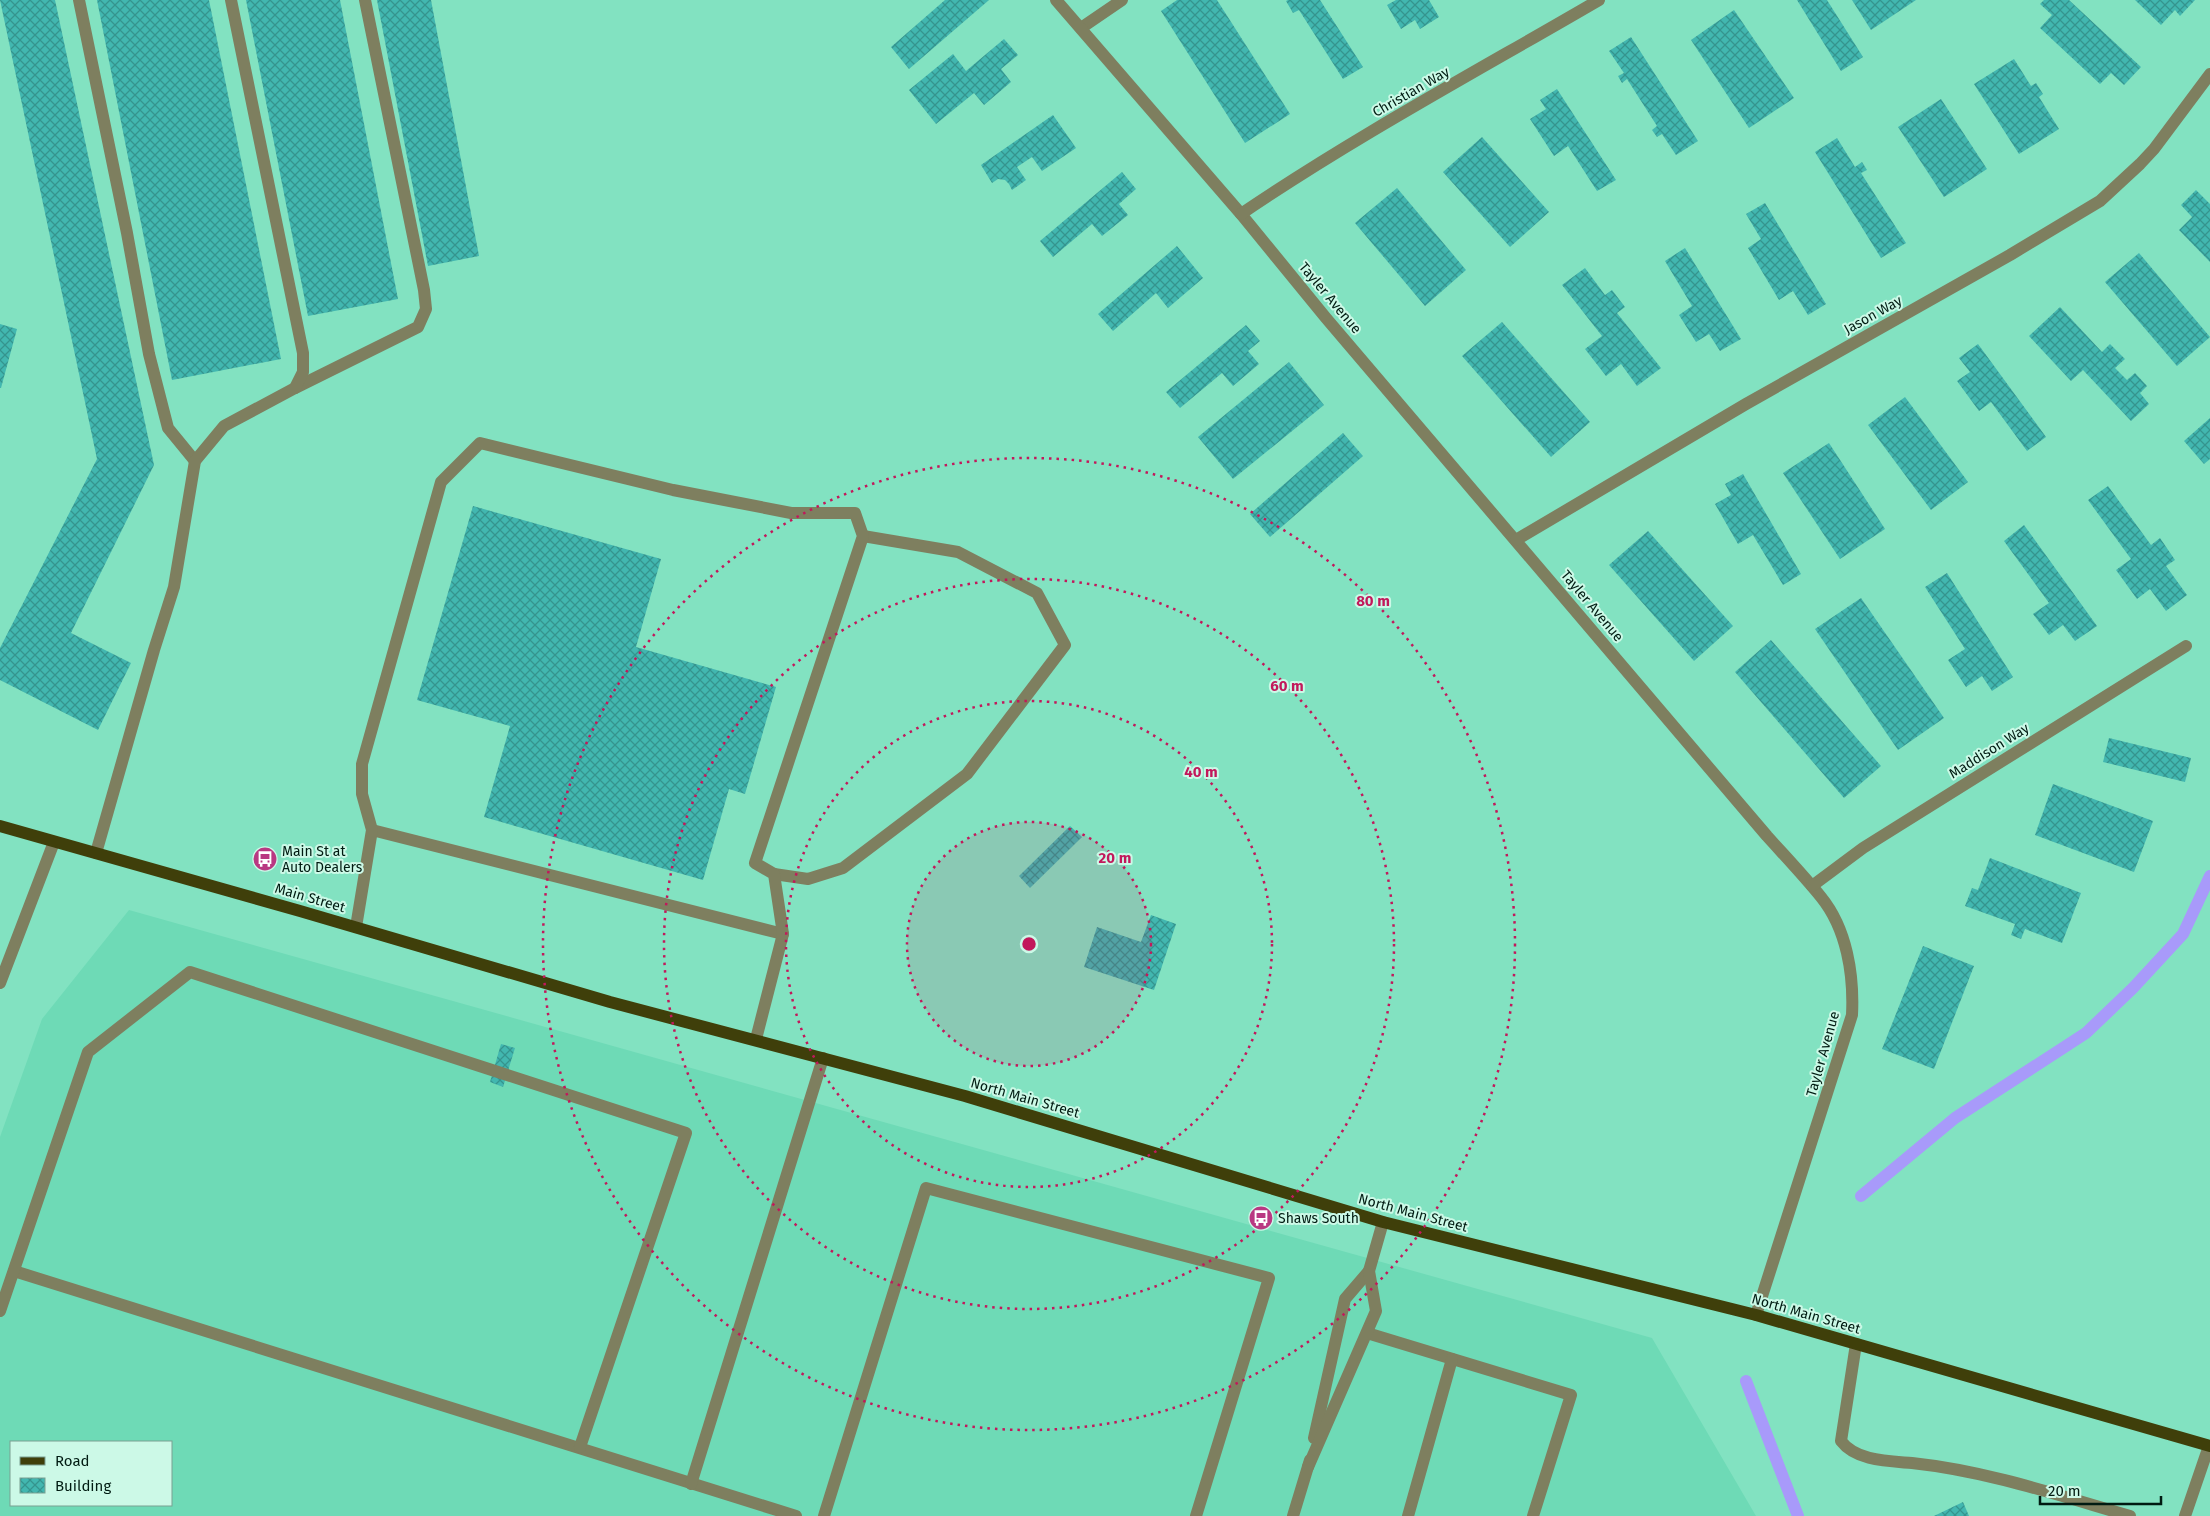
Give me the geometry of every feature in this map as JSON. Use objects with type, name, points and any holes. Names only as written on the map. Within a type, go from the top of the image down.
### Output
[{"type":"main road","name":"Main Street","points":[[0,826],[356,927],[610,1002]]},
{"type":"main road","name":"North Main Street","points":[[610,1002],[756,1039],[1002,1107],[1383,1222],[1756,1314],[2209,1446]]},
{"type":"street","points":[[79,0],[127,234],[149,354],[168,428],[195,461]]},
{"type":"street","points":[[231,0],[303,353],[303,372],[295,388]]},
{"type":"street","points":[[96,853],[174,587],[195,461],[224,426],[295,388],[418,327],[426,309],[422,280],[365,0]]},
{"type":"street","name":"Tayler Avenue","points":[[1056,0],[1241,214],[1326,318],[1830,909],[1846,948],[1852,983],[1852,1014],[1756,1314]]},
{"type":"street","points":[[1081,28],[1122,0]]},
{"type":"street","name":"Christian Way","points":[[1241,214],[1351,144],[1599,0]]},
{"type":"street","name":"Jason Way","points":[[1516,540],[1746,404],[2010,255],[2100,201],[2150,154],[2210,74]]},
{"type":"street","points":[[356,927],[372,830],[362,794],[362,764],[441,482],[480,443],[673,490],[791,514],[855,513],[863,536],[755,863],[774,874],[808,879],[843,868],[967,774],[1066,645],[1037,592],[958,552],[863,536]]},
{"type":"street","name":"Maddison Way","points":[[1812,886],[1863,848],[2186,646]]},
{"type":"street","points":[[372,830],[783,934]]},
{"type":"street","points":[[0,983],[54,842]]},
{"type":"street","points":[[756,1039],[783,934],[774,874]]},
{"type":"street","points":[[0,1311],[88,1052],[190,972],[686,1133],[580,1447]]},
{"type":"street","points":[[691,1484],[823,1058]]},
{"type":"street","points":[[824,1516],[926,1188],[1269,1278],[1196,1516]]},
{"type":"street","points":[[1308,1467],[1376,1311],[1370,1271],[1383,1222]]},
{"type":"street","points":[[14,1271],[796,1516]]},
{"type":"street","points":[[1293,1516],[1308,1467],[1345,1299],[1370,1271]]},
{"type":"street","points":[[1367,1333],[1570,1395],[1533,1516]]},
{"type":"street","points":[[1856,1344],[1841,1441],[1848,1450],[1882,1460],[1985,1474],[2130,1516]]},
{"type":"street","points":[[1408,1516],[1452,1359]]},
{"type":"street","points":[[2185,1516],[2209,1446]]},
{"type":"shaded area","points":[[129,910],[1652,1338],[1756,1516],[0,1516],[0,1137],[42,1019]]},
{"type":"building","points":[[0,0],[55,0],[154,465],[71,633],[131,663],[98,730],[0,680],[0,648],[97,459]]},
{"type":"building","points":[[97,0],[209,0],[281,359],[172,380]]},
{"type":"building","points":[[246,0],[340,0],[398,299],[308,316]]},
{"type":"building","points":[[377,0],[431,0],[479,256],[428,266]]},
{"type":"building","points":[[945,0],[989,0],[909,69],[891,47]]},
{"type":"building","points":[[1177,0],[1217,0],[1290,114],[1245,143],[1161,11]]},
{"type":"building","points":[[1320,0],[1363,67],[1343,79],[1299,10],[1293,13],[1286,1]]},
{"type":"building","points":[[1396,0],[1429,0],[1439,17],[1420,29],[1415,20],[1401,29],[1387,5]]},
{"type":"building","points":[[1797,0],[1827,0],[1863,57],[1841,71]]},
{"type":"building","points":[[1852,0],[1916,0],[1871,30]]},
{"type":"building","points":[[2044,0],[2069,0],[2141,67],[2124,85],[2111,73],[2100,84],[2040,28],[2052,15],[2040,4]]},
{"type":"building","points":[[2135,0],[2195,0],[2180,16],[2175,10],[2161,25]]},
{"type":"building","points":[[1734,10],[1794,98],[1749,128],[1691,40]]},
{"type":"building","points":[[1631,37],[1698,141],[1676,155],[1662,134],[1657,137],[1652,130],[1657,126],[1627,79],[1622,83],[1618,76],[1624,73],[1609,51]]},
{"type":"building","points":[[1004,39],[1018,55],[1001,69],[1011,82],[984,105],[974,93],[936,124],[909,90],[953,54],[966,71]]},
{"type":"building","points":[[2014,59],[2031,86],[2036,83],[2043,94],[2039,97],[2059,129],[2019,154],[1974,84]]},
{"type":"building","points":[[1557,89],[1616,180],[1597,191],[1568,146],[1554,156],[1530,119],[1546,109],[1540,100]]},
{"type":"building","points":[[1941,99],[1987,169],[1944,197],[1898,127]]},
{"type":"building","points":[[1053,115],[1076,148],[1042,171],[1032,157],[1017,167],[1026,180],[1012,190],[1005,180],[998,179],[992,183],[981,165]]},
{"type":"building","points":[[1482,137],[1549,212],[1510,247],[1443,172]]},
{"type":"building","points":[[1837,138],[1855,167],[1862,162],[1867,170],[1861,173],[1906,243],[1881,258],[1815,152]]},
{"type":"building","points":[[1122,172],[1136,189],[1119,204],[1128,215],[1102,236],[1092,224],[1053,257],[1040,241]]},
{"type":"building","points":[[1397,188],[1466,270],[1425,306],[1355,223]]},
{"type":"building","points":[[2196,190],[2210,204],[2210,262],[2179,230],[2192,217],[2181,205]]},
{"type":"building","points":[[1765,203],[1826,304],[1808,315],[1793,291],[1779,300],[1748,248],[1761,239],[1746,214]]},
{"type":"building","points":[[1177,246],[1203,278],[1168,308],[1156,293],[1113,331],[1098,314]]},
{"type":"building","points":[[1685,248],[1741,339],[1720,351],[1709,334],[1696,342],[1679,315],[1692,306],[1665,261]]},
{"type":"building","points":[[2139,253],[2210,337],[2177,366],[2105,282]]},
{"type":"building","points":[[1585,268],[1605,295],[1612,290],[1625,307],[1617,313],[1661,368],[1637,386],[1621,364],[1606,376],[1585,349],[1602,336],[1562,285]]},
{"type":"building","points":[[2060,307],[2102,352],[2110,344],[2125,359],[2115,368],[2127,380],[2135,373],[2147,386],[2140,393],[2149,404],[2131,421],[2083,370],[2071,381],[2029,336]]},
{"type":"building","points":[[1502,322],[1590,422],[1551,457],[1462,356]]},
{"type":"building","points":[[0,324],[17,329],[1,388],[0,388]]},
{"type":"building","points":[[1246,325],[1260,341],[1248,351],[1259,364],[1233,386],[1222,373],[1180,408],[1166,392]]},
{"type":"building","points":[[1978,344],[2046,437],[2027,451],[1991,402],[1979,411],[1957,381],[1970,372],[1959,358]]},
{"type":"building","points":[[1289,362],[1324,405],[1233,479],[1198,437]]},
{"type":"building","points":[[1905,397],[1968,482],[1931,510],[1868,425]]},
{"type":"building","points":[[2210,418],[2210,459],[2204,464],[2184,441]]},
{"type":"building","points":[[1343,433],[1363,456],[1270,537],[1250,514]]},
{"type":"building","points":[[1829,443],[1885,529],[1840,559],[1783,473]]},
{"type":"building","points":[[1743,474],[1801,574],[1783,585],[1753,535],[1738,544],[1715,504],[1731,495],[1725,484]]},
{"type":"building","points":[[2108,486],[2151,545],[2160,538],[2175,560],[2166,566],[2187,595],[2166,611],[2150,589],[2137,599],[2116,570],[2131,559],[2088,500]]},
{"type":"building","points":[[473,506],[661,559],[636,647],[776,687],[745,794],[729,789],[703,880],[484,817],[510,726],[417,700]]},
{"type":"building","points":[[2024,525],[2097,626],[2075,641],[2063,625],[2049,635],[2033,614],[2049,603],[2004,541]]},
{"type":"building","points":[[1648,531],[1733,626],[1694,661],[1609,565]]},
{"type":"building","points":[[1947,573],[2013,677],[1992,691],[1982,676],[1966,687],[1948,660],[1965,649],[1925,587]]},
{"type":"building","points":[[1861,598],[1944,718],[1898,750],[1815,629]]},
{"type":"building","points":[[1771,640],[1881,766],[1844,798],[1735,672]]},
{"type":"building","points":[[2109,738],[2191,758],[2185,782],[2103,762]]},
{"type":"building","points":[[2053,784],[2153,821],[2134,872],[2035,835]]},
{"type":"building","points":[[1070,826],[1082,837],[1030,888],[1019,876]]},
{"type":"building","points":[[1990,858],[2081,893],[2062,943],[2025,929],[2021,939],[2011,935],[2015,924],[1965,906],[1972,888],[1978,890]]},
{"type":"building","points":[[1151,915],[1176,924],[1154,990],[1084,967],[1097,927],[1141,942]]},
{"type":"building","points":[[1923,946],[1974,966],[1934,1069],[1882,1049]]},
{"type":"building","points":[[501,1044],[515,1048],[503,1087],[490,1082]]},
{"type":"building","points":[[1963,1502],[1969,1516],[1934,1516]]},
{"type":"waterway","points":[[1861,1196],[1955,1118],[2086,1033],[2133,988],[2183,934],[2210,876]]},
{"type":"waterway","points":[[1746,1381],[1798,1516]]},
{"type":"place","name":"Main St at Auto Dealers","points":[[265,859]]},
{"type":"place","name":"Shaws South","points":[[1261,1218]]}]
